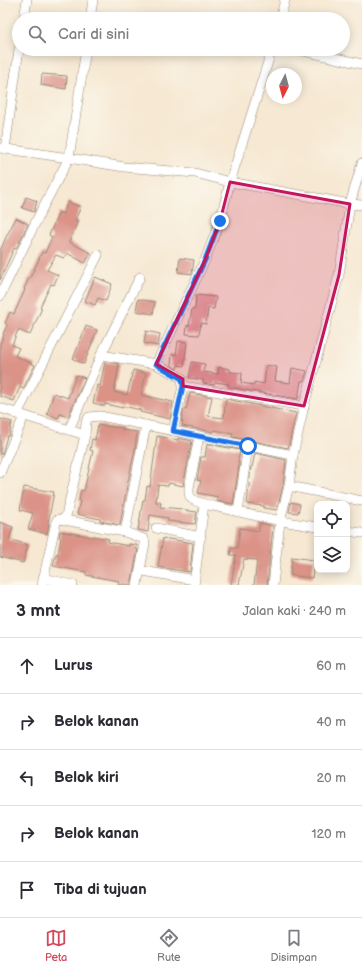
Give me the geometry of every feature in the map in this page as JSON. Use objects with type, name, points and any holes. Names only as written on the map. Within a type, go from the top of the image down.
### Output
[{"type":"street","points":[[25,12],[27,0]]},
{"type":"street","points":[[91,12],[93,0]]},
{"type":"street","points":[[282,12],[286,0]]},
{"type":"street","points":[[18,56],[3,148],[124,167],[195,173],[230,182],[362,205]]},
{"type":"street","points":[[0,296],[42,209],[69,158],[85,56]]},
{"type":"street","points":[[156,364],[205,260],[220,221],[230,182],[270,56]]},
{"type":"street","points":[[326,56],[362,64]]},
{"type":"street","points":[[273,585],[280,521],[290,486],[293,455],[304,406],[339,275],[350,204],[362,163]]},
{"type":"street","points":[[1,468],[20,415],[98,255]]},
{"type":"street","points":[[69,430],[101,355],[140,277]]},
{"type":"street","points":[[101,355],[156,364],[182,379],[183,386],[173,431]]},
{"type":"street","points":[[183,386],[304,406]]},
{"type":"street","points":[[0,408],[85,435]]},
{"type":"street","points":[[65,520],[85,435],[86,422],[89,417],[100,416],[293,455]]},
{"type":"street","points":[[125,532],[146,425]]},
{"type":"street","points":[[199,436],[188,488],[191,499],[204,504],[238,512],[314,527]]},
{"type":"street","points":[[238,512],[248,446]]},
{"type":"street","points":[[290,486],[362,501]]},
{"type":"street","points":[[143,571],[194,582],[201,537],[204,504]]},
{"type":"street","points":[[73,585],[43,581],[56,522],[58,520],[65,520],[125,532],[142,538],[145,541],[145,544],[137,585]]},
{"type":"street","points":[[156,528],[201,537]]},
{"type":"street","points":[[350,531],[362,533]]},
{"type":"highlighted area","points":[[230,182],[350,204],[339,275],[304,406],[183,386],[183,379],[156,364],[205,260],[220,221]]},
{"type":"building","points":[[42,74],[67,76],[66,89],[41,85]]},
{"type":"building","points":[[26,197],[37,201],[34,212],[22,208]]},
{"type":"building","points":[[68,202],[81,207],[75,220],[78,221],[69,242],[91,253],[85,263],[67,253],[64,258],[56,255],[47,270],[58,275],[54,285],[51,284],[40,307],[42,308],[30,335],[18,330],[12,345],[19,348],[15,356],[35,365],[23,389],[20,387],[14,401],[0,396],[0,344],[7,325],[5,323],[10,312],[14,314],[42,252],[45,253],[52,237],[49,235],[59,212],[63,214]]},
{"type":"building","points":[[16,218],[28,224],[16,249],[14,248],[0,280],[0,251]]},
{"type":"building","points":[[180,258],[194,260],[192,274],[178,272]]},
{"type":"building","points":[[95,277],[112,284],[106,301],[98,298],[95,305],[85,301]]},
{"type":"building","points":[[196,295],[216,297],[214,309],[208,308],[206,324],[201,323],[199,335],[186,334],[192,309],[195,309]]},
{"type":"building","points":[[138,299],[155,302],[153,314],[136,311]]},
{"type":"building","points":[[86,326],[97,330],[84,364],[73,359]]},
{"type":"building","points":[[146,331],[160,334],[158,346],[144,343]]},
{"type":"building","points":[[178,341],[187,342],[184,366],[178,365],[177,369],[171,365],[172,354],[176,355]]},
{"type":"building","points":[[105,362],[119,364],[114,392],[127,395],[133,370],[146,373],[141,395],[173,402],[170,419],[140,412],[141,410],[123,406],[123,408],[93,403],[97,385],[100,386]]},
{"type":"building","points":[[192,362],[205,364],[203,372],[218,374],[219,367],[230,369],[230,372],[242,373],[241,383],[254,385],[254,382],[264,384],[266,365],[277,367],[275,381],[290,383],[292,368],[307,371],[304,381],[301,381],[298,399],[228,387],[229,384],[215,382],[214,385],[203,383],[204,380],[189,378]]},
{"type":"building","points":[[76,375],[85,378],[68,417],[60,414],[58,418],[47,414],[54,393],[68,398]]},
{"type":"building","points":[[190,393],[212,397],[208,416],[223,418],[226,399],[296,413],[288,448],[232,437],[233,433],[214,430],[214,432],[182,426],[183,422],[181,421],[184,409],[186,410]]},
{"type":"building","points":[[0,419],[12,422],[9,436],[7,436],[2,454],[0,454]]},
{"type":"building","points":[[98,425],[123,428],[122,430],[137,432],[120,525],[77,514],[81,490],[84,491],[93,451],[90,450],[92,439],[95,440]]},
{"type":"building","points":[[157,436],[192,441],[183,486],[169,483],[168,486],[158,485],[156,502],[161,503],[160,507],[197,512],[195,524],[168,521],[168,518],[150,515],[148,532],[138,530],[143,500],[145,500],[147,486],[150,487]]},
{"type":"building","points":[[207,444],[240,450],[233,504],[217,501],[218,497],[198,493],[201,481],[197,480],[201,457],[205,457]]},
{"type":"building","points":[[255,453],[286,460],[283,485],[277,510],[264,508],[264,506],[247,504],[251,467]]},
{"type":"building","points":[[24,487],[54,492],[47,534],[28,529],[33,513],[20,510]]},
{"type":"building","points":[[291,502],[300,504],[298,513],[289,512]]},
{"type":"building","points":[[0,522],[13,527],[9,539],[28,545],[23,563],[0,557]]},
{"type":"building","points":[[260,523],[273,526],[267,585],[254,585],[257,560],[244,559],[239,585],[231,585],[236,555],[230,555],[231,548],[237,548],[240,528],[259,531]]},
{"type":"building","points":[[60,531],[109,539],[108,542],[129,546],[129,544],[137,545],[136,549],[138,549],[131,585],[118,585],[119,581],[86,575],[86,572],[53,566],[56,554],[58,554],[61,538],[59,537]]},
{"type":"building","points":[[163,538],[193,543],[190,572],[158,567]]},
{"type":"building","points":[[292,557],[314,560],[312,578],[290,575]]},
{"type":"route","points":[[220,221],[205,260],[156,364],[180,377],[183,382],[173,431],[248,446]]}]
